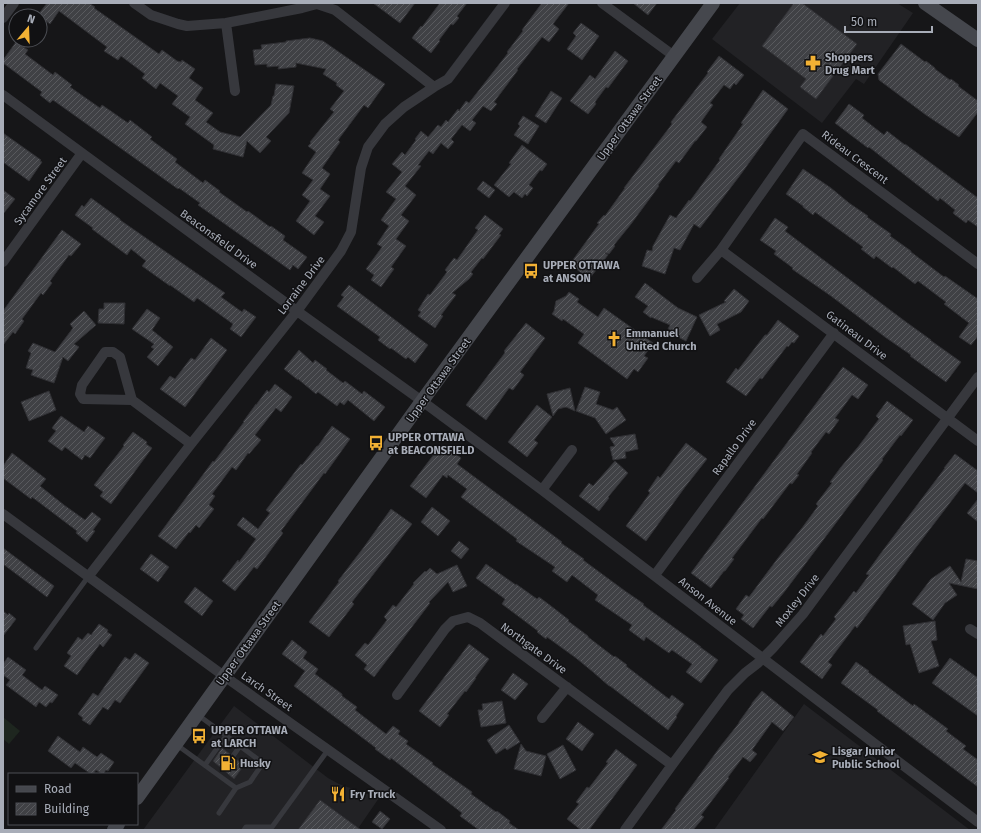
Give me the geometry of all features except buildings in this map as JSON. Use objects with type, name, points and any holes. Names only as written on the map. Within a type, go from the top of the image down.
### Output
[{"type":"main road","name":"Upper Ottawa Street","points":[[138,797],[422,401],[713,3]]},
{"type":"main road","points":[[925,3],[978,40]]},
{"type":"street","points":[[3,18],[14,3]]},
{"type":"street","points":[[134,3],[151,15],[187,26],[226,23],[317,4],[335,10],[434,87]]},
{"type":"street","name":"Lorraine Drive","points":[[88,577],[297,311],[341,251],[351,232],[361,168],[368,147],[385,124],[404,107],[448,79],[505,3]]},
{"type":"street","points":[[602,3],[674,56]]},
{"type":"street","points":[[226,23],[235,91]]},
{"type":"street","name":"Beaconsfield Drive","points":[[3,95],[422,401]]},
{"type":"street","name":"Rideau Crescent","points":[[697,278],[721,250],[804,134],[978,264]]},
{"type":"street","name":"Sycamore Street","points":[[3,262],[82,153]]},
{"type":"street","name":"Gatineau Drive","points":[[721,250],[978,441]]},
{"type":"street","name":"Rapallo Drive","points":[[655,575],[834,333]]},
{"type":"street","points":[[132,400],[120,357],[113,352],[105,352],[82,385],[80,394],[83,399],[132,400],[191,444]]},
{"type":"street","name":"Moxley Drive","points":[[626,830],[728,690],[773,648],[803,614],[978,377]]},
{"type":"street","name":"Anson Avenue","points":[[422,401],[655,575],[978,822]]},
{"type":"street","points":[[542,490],[572,450]]},
{"type":"street","name":"Larch Street","points":[[3,514],[224,676],[441,830]]},
{"type":"street","name":"Northgate Drive","points":[[398,695],[445,629],[453,621],[468,617],[480,623],[672,765]]},
{"type":"street","points":[[542,718],[567,687]]},
{"type":"lane","points":[[36,648],[88,577]]},
{"type":"lane","points":[[197,714],[264,763],[250,782],[236,788],[219,813]]},
{"type":"lane","points":[[205,765],[226,736]]},
{"type":"lane","points":[[176,744],[236,788]]},
{"type":"lane","points":[[233,756],[240,746]]},
{"type":"lane","points":[[244,830],[246,827],[272,827],[328,750]]},
{"type":"lane","points":[[219,776],[223,770]]},
{"type":"shaded area","points":[[740,3],[897,3],[913,13],[864,84],[856,79],[822,123],[712,39]]},
{"type":"shaded area","name":"Lisgar Junior Public School","points":[[804,704],[970,830],[714,830]]},
{"type":"shaded area","points":[[234,706],[328,778],[339,784],[379,798],[357,830],[143,830]]},
{"type":"shaded area","points":[[3,717],[20,731],[9,744],[3,739]]},
{"type":"place","name":"Shoppers Drug Mart","points":[[813,63]]},
{"type":"place","name":"UPPER OTTAWA at ANSON","points":[[531,271]]},
{"type":"place","name":"Emmanuel United Church","points":[[614,339]]},
{"type":"place","name":"UPPER OTTAWA at BEACONSFIELD","points":[[376,443]]},
{"type":"place","name":"UPPER OTTAWA at LARCH","points":[[199,736]]},
{"type":"place","name":"Lisgar Junior Public School","points":[[820,757]]},
{"type":"place","name":"Husky","points":[[228,763]]},
{"type":"place","name":"Fry Truck","points":[[338,794]]}]
